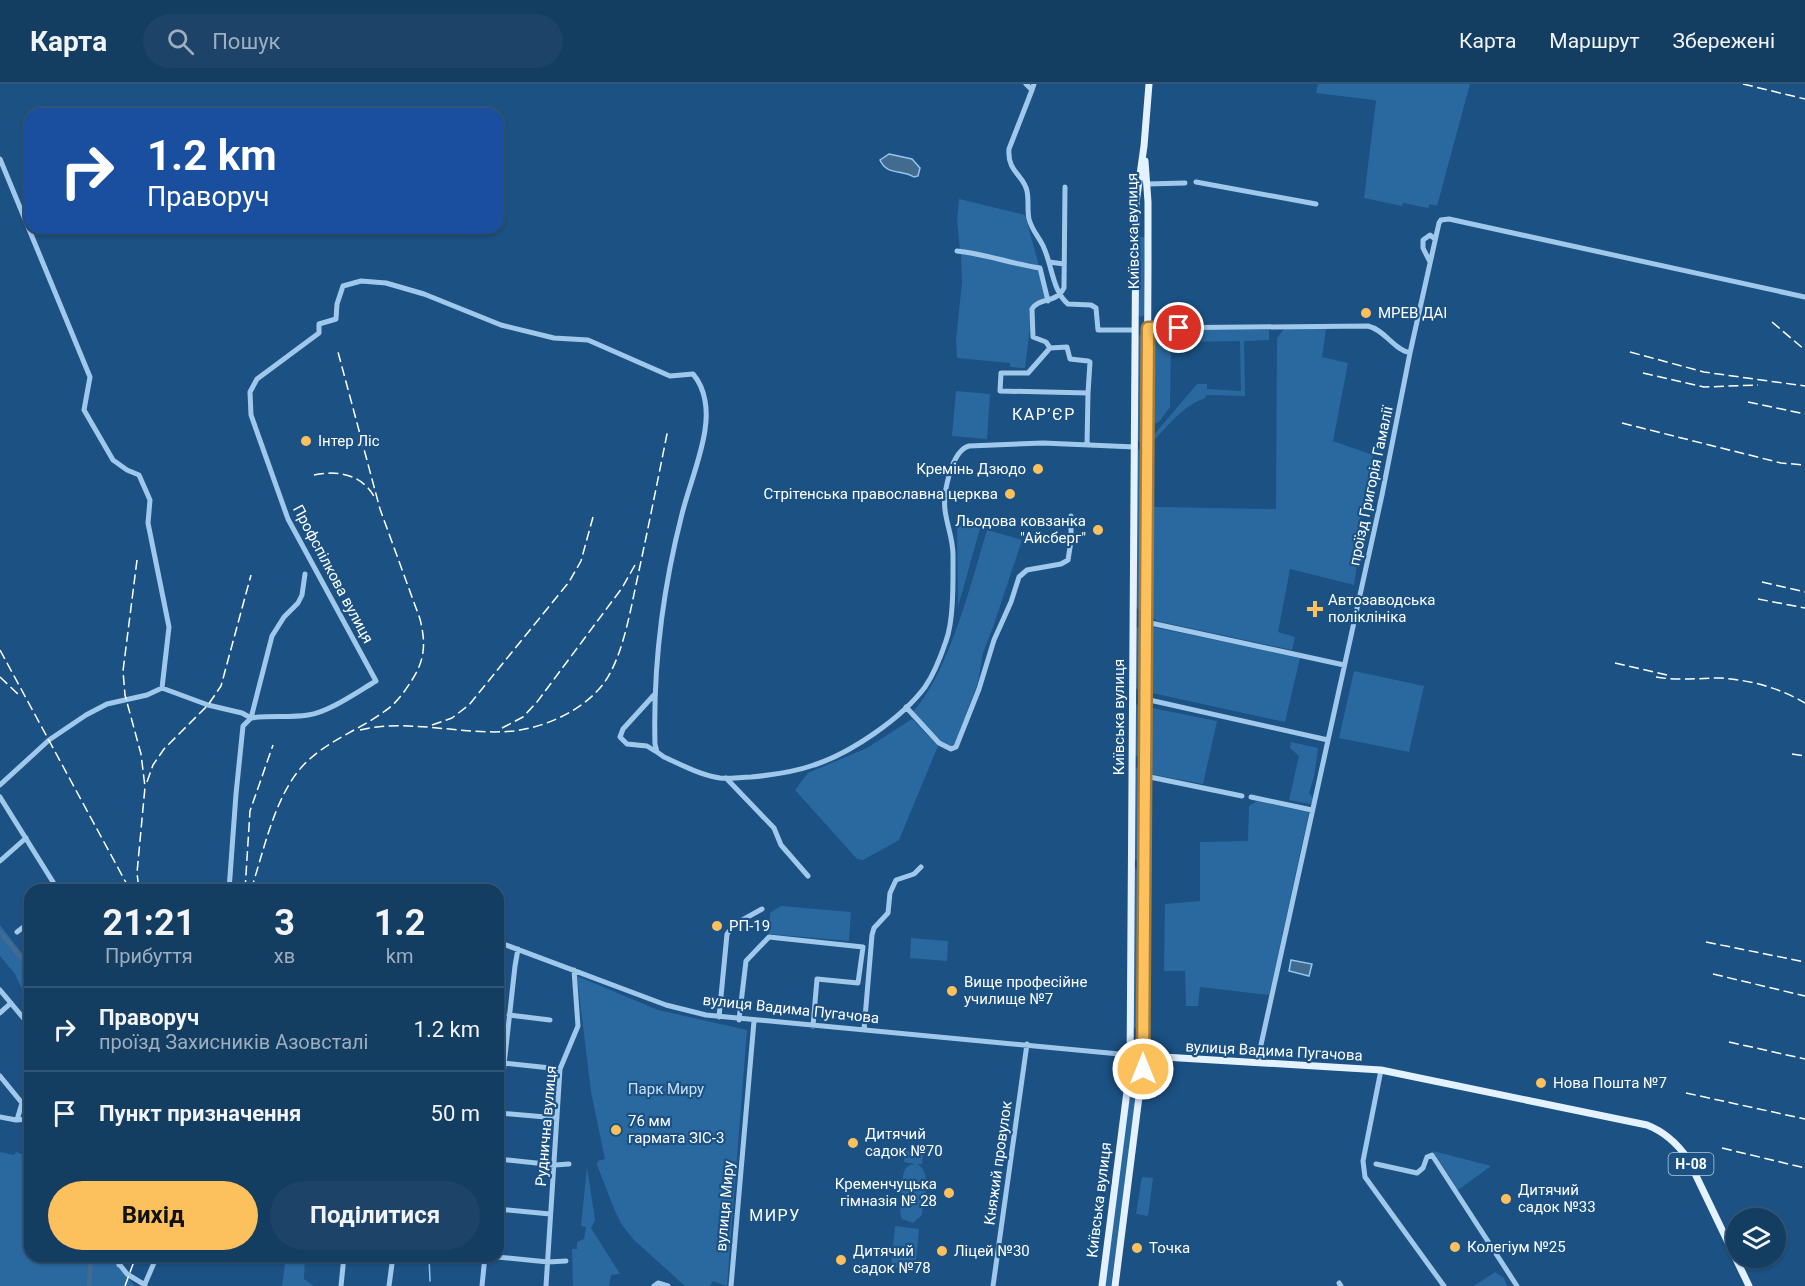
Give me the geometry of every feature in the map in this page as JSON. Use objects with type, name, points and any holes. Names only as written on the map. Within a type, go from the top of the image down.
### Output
[{"type":"main road","name":"Київська вулиця","points":[[1102,1286],[1130,1055],[1136,203],[1149,84]]},
{"type":"main road","name":"Київська вулиця","points":[[1115,1286],[1144,1057],[1148,328],[1147,184],[1144,146]]},
{"type":"main road","points":[[1135,329],[1148,328]]},
{"type":"main road","points":[[1135,447],[1147,447]]},
{"type":"main road","points":[[1133,622],[1146,622]]},
{"type":"main road","points":[[1132,699],[1145,699]]},
{"type":"main road","points":[[1132,764],[1145,764]]},
{"type":"main road","points":[[1131,864],[1144,864]]},
{"type":"main road","name":"вулиця Вадима Пугачова","points":[[1130,1055],[1381,1070],[1636,1123],[1663,1132],[1679,1146],[1688,1159],[1749,1286]]},
{"type":"street","points":[[1026,84],[1033,87],[1009,149],[1009,159],[1015,174],[1027,189],[1031,225],[1043,245],[1060,294],[1068,304],[1091,305],[1096,308],[1098,330],[1135,329]]},
{"type":"street","points":[[0,161],[24,217]]},
{"type":"street","points":[[1196,182],[1316,204]]},
{"type":"street","points":[[1147,184],[1185,183]]},
{"type":"street","points":[[1050,348],[1049,344],[1035,338],[1032,334],[1033,307],[1037,303],[1048,301],[1060,294],[1064,288],[1065,187]]},
{"type":"street","name":"проїзд Григорія Гамалії","points":[[1257,1063],[1382,495],[1410,352],[1441,220],[1449,219],[1805,297]]},
{"type":"street","points":[[1430,262],[1422,244],[1427,235],[1437,231]]},
{"type":"street","points":[[31,234],[90,377],[84,410],[113,460],[139,475],[150,500],[148,523],[169,627],[162,688]]},
{"type":"street","points":[[1427,235],[1435,239]]},
{"type":"street","points":[[957,250],[1040,268],[1048,301]]},
{"type":"street","points":[[1049,262],[1064,264]]},
{"type":"street","name":"Профспілкова вулиця","points":[[251,718],[309,715],[376,681],[288,519],[251,415],[250,392],[257,379],[319,333],[320,324],[336,319],[337,304],[343,286],[361,281],[386,284],[424,294],[501,325],[554,338],[588,340],[670,376],[693,374],[699,381],[705,399],[705,431],[682,514],[671,567],[654,695]]},
{"type":"street","points":[[1148,328],[1368,326],[1380,331],[1398,347],[1410,352]]},
{"type":"street","points":[[1087,445],[1089,361],[1070,360],[1067,347],[1050,348],[1030,371],[1024,374],[1001,373],[1000,391],[1088,393]]},
{"type":"street","points":[[654,695],[623,729],[620,737],[627,744],[647,746],[664,757],[704,774],[726,778],[776,774],[821,763],[864,739],[906,708],[927,684],[949,632],[953,555],[945,499],[950,474],[959,452],[969,446],[1043,442],[1135,447]]},
{"type":"street","points":[[906,708],[939,743],[951,749],[956,747],[1019,577],[1027,570],[1061,564],[1068,560],[1071,516]]},
{"type":"street","name":"Профспілкова вулиця","points":[[229,884],[243,726],[251,718],[272,636],[284,617],[298,603],[302,595],[305,574]]},
{"type":"street","points":[[1146,622],[1344,665]]},
{"type":"street","points":[[0,785],[49,740],[86,715],[107,704],[127,701],[162,688],[208,705],[242,712],[251,718]]},
{"type":"street","points":[[654,695],[657,752]]},
{"type":"street","points":[[1145,699],[1328,740]]},
{"type":"street","points":[[1145,776],[1242,795]]},
{"type":"street","points":[[726,778],[774,828],[782,845],[808,876]]},
{"type":"street","points":[[0,797],[54,884]]},
{"type":"street","points":[[1251,797],[1312,810]]},
{"type":"street","points":[[0,861],[26,838]]},
{"type":"street","points":[[864,1030],[874,928],[888,913],[890,893],[896,880],[914,874],[921,867]]},
{"type":"street","points":[[719,1017],[727,934],[735,924],[762,909]]},
{"type":"street","points":[[17,932],[24,927]]},
{"type":"street","points":[[740,1020],[746,961],[769,937],[863,947],[858,983],[817,979],[813,1026]]},
{"type":"street","name":"вулиця Вадима Пугачова","points":[[504,944],[689,1012],[740,1020],[1130,1055]]},
{"type":"street","points":[[519,949],[504,1063],[560,1069]]},
{"type":"street","name":"Руднична вулиця","points":[[546,1286],[560,1069],[578,1026],[574,970]]},
{"type":"street","points":[[0,990],[24,1019]]},
{"type":"street","points":[[0,1012],[11,1003]]},
{"type":"street","points":[[509,1015],[550,1020]]},
{"type":"street","name":"вулиця Миру","points":[[731,1286],[754,1021]]},
{"type":"street","name":"Княжий провулок","points":[[993,1286],[1027,1044]]},
{"type":"street","points":[[1381,1070],[1363,1161],[1365,1177],[1444,1286]]},
{"type":"street","points":[[0,1076],[22,1103],[17,1120]]},
{"type":"street","points":[[504,1113],[557,1118]]},
{"type":"street","points":[[0,1117],[24,1119]]},
{"type":"street","points":[[1376,1164],[1417,1173],[1423,1168],[1427,1157],[1432,1155],[1517,1286]]},
{"type":"street","points":[[504,1161],[569,1164]]},
{"type":"street","points":[[504,1210],[550,1214]]},
{"type":"street","points":[[504,1258],[548,1262],[566,1261]]},
{"type":"street","points":[[117,1262],[131,1277],[144,1285],[154,1262]]},
{"type":"street","points":[[341,1286],[343,1262]]},
{"type":"street","points":[[388,1286],[392,1262]]},
{"type":"street","points":[[482,1286],[485,1262]]},
{"type":"street","points":[[656,1284],[668,1286]]},
{"type":"green space","points":[[1318,84],[1470,84],[1437,206],[1430,204],[1428,208],[1403,203],[1402,206],[1364,198],[1376,101],[1316,93]]},
{"type":"green space","points":[[959,199],[1025,215],[1039,266],[960,249],[957,221]]},
{"type":"green space","points":[[1139,237],[1145,237],[1144,315],[1141,317],[1138,315]]},
{"type":"green space","points":[[961,253],[1038,269],[1047,298],[1033,304],[1025,368],[1010,367],[1010,363],[957,358],[956,340],[962,283]]},
{"type":"green space","points":[[1284,329],[1326,329],[1322,357],[1348,363],[1333,441],[1373,455],[1353,555],[1358,556],[1354,585],[1290,569],[1278,632],[1295,637],[1292,650],[1157,621],[1151,615],[1154,507],[1276,509],[1277,338]]},
{"type":"green space","points":[[1157,330],[1177,330],[1178,342],[1171,342],[1170,407],[1159,422],[1154,424],[1151,420],[1151,336]]},
{"type":"green space","points":[[1184,330],[1269,330],[1269,340],[1244,341],[1245,396],[1206,395],[1205,398],[1184,410],[1152,440],[1197,384],[1207,384],[1207,389],[1241,391],[1240,341],[1184,342]]},
{"type":"green space","points":[[1139,335],[1145,336],[1144,440],[1141,442],[1137,440]]},
{"type":"green space","points":[[956,391],[990,394],[987,439],[952,436]]},
{"type":"green space","points":[[1137,450],[1143,450],[1142,607],[1139,610],[1136,607]]},
{"type":"green space","points":[[957,518],[981,525],[958,607]]},
{"type":"green space","points":[[987,530],[1022,540],[983,653],[978,682],[954,747],[936,739],[912,713],[925,696],[948,651]]},
{"type":"green space","points":[[1137,627],[1143,629],[1142,687],[1138,690],[1135,687],[1135,629]]},
{"type":"green space","points":[[1153,627],[1300,658],[1285,722],[1152,693]]},
{"type":"green space","points":[[1354,671],[1424,686],[1409,752],[1339,738]]},
{"type":"green space","points":[[1139,703],[1143,706],[1142,756],[1139,758],[1135,755],[1135,706]]},
{"type":"green space","points":[[1152,708],[1217,721],[1203,784],[1150,774]]},
{"type":"green space","points":[[912,719],[938,746],[899,840],[863,860],[857,859],[795,790],[808,773],[867,748]]},
{"type":"green space","points":[[1291,742],[1318,748],[1309,793],[1313,798],[1311,804],[1289,800],[1299,756],[1290,748]]},
{"type":"green space","points":[[1137,767],[1143,769],[1141,858],[1137,861],[1134,858],[1135,769]]},
{"type":"green space","points":[[1257,801],[1309,812],[1269,995],[1200,987],[1198,1006],[1186,1006],[1185,971],[1164,971],[1165,904],[1200,901],[1200,842],[1248,841],[1249,806]]},
{"type":"green space","points":[[1134,868],[1140,870],[1139,1026],[1136,1029],[1133,1026]]},
{"type":"green space","points":[[781,906],[851,912],[849,941],[769,934],[770,913]]},
{"type":"green space","points":[[0,925],[24,956],[24,988],[22,989],[15,974],[0,956]]},
{"type":"green space","points":[[911,938],[948,941],[947,961],[910,958]]},
{"type":"green space","name":"Парк Миру","points":[[577,976],[658,1010],[747,1030],[727,1286],[713,1281],[710,1286],[685,1286],[634,1240],[622,1225],[615,1211],[597,1165],[598,1161],[605,1159],[591,1092]]},
{"type":"green space","points":[[1136,1073],[1139,1076],[1111,1286],[1105,1286],[1132,1075]]},
{"type":"green space","points":[[905,1151],[923,1153],[922,1164],[917,1164],[925,1173],[926,1180],[922,1215],[913,1223],[902,1219],[900,1210],[904,1172],[908,1166],[915,1164],[904,1162]]},
{"type":"green space","points":[[1433,1151],[1491,1166],[1458,1190]]},
{"type":"green space","points":[[0,1152],[14,1155],[16,1152],[24,1155],[24,1262],[114,1262],[135,1286],[0,1286]]},
{"type":"green space","points":[[587,1167],[595,1220],[591,1228],[620,1274],[611,1275],[609,1286],[573,1286],[572,1249],[577,1249],[577,1242],[584,1239],[586,1227],[581,1226]]},
{"type":"green space","points":[[1142,1177],[1153,1178],[1148,1216],[1136,1214]]},
{"type":"green space","points":[[895,1226],[919,1229],[915,1270],[891,1267]]},
{"type":"green space","points":[[285,1262],[305,1262],[304,1279],[314,1286],[282,1286]]},
{"type":"green space","points":[[1495,1272],[1504,1278],[1507,1286],[1474,1286]]},
{"type":"shaded area","points":[[889,154],[912,159],[920,168],[918,176],[914,177],[891,170],[883,165],[880,160]]},
{"type":"shaded area","points":[[1291,960],[1312,964],[1309,976],[1289,971]]},
{"type":"waterway","points":[[0,932],[24,961]]},
{"type":"waterway","points":[[89,1286],[91,1262]]},
{"type":"waterway","points":[[429,1262],[430,1281]]},
{"type":"railway","points":[[1743,84],[1805,99]]},
{"type":"railway","points":[[1772,322],[1805,350]]},
{"type":"railway","points":[[253,884],[275,815],[296,774],[305,763],[326,746],[374,719],[393,705],[416,673],[422,658],[423,636],[420,619],[380,509],[338,352]]},
{"type":"railway","points":[[1630,352],[1704,372],[1805,386]]},
{"type":"railway","points":[[1643,373],[1704,387],[1758,385]]},
{"type":"railway","points":[[1748,402],[1805,414]]},
{"type":"railway","points":[[1622,423],[1781,463],[1805,465]]},
{"type":"railway","points":[[360,730],[417,726],[475,731],[514,731],[539,726],[564,716],[596,693],[611,672],[625,633],[668,429]]},
{"type":"railway","points":[[314,475],[332,473],[349,476],[363,484],[375,498]]},
{"type":"railway","points":[[432,725],[452,718],[469,705],[569,582],[581,561],[593,517]]},
{"type":"railway","points":[[137,560],[123,671],[125,695],[141,754],[145,787],[137,873],[138,884]]},
{"type":"railway","points":[[502,728],[523,717],[537,702],[622,588],[635,565]]},
{"type":"railway","points":[[147,782],[153,765],[164,749],[208,705],[221,686],[251,575]]},
{"type":"railway","points":[[1762,582],[1805,592]]},
{"type":"railway","points":[[1758,599],[1805,608]]},
{"type":"railway","points":[[0,650],[127,884]]},
{"type":"railway","points":[[1615,663],[1667,675]]},
{"type":"railway","points":[[0,677],[20,696]]},
{"type":"railway","points":[[1656,677],[1721,678],[1743,681],[1775,689],[1805,703]]},
{"type":"railway","points":[[245,884],[250,811],[273,745]]},
{"type":"railway","points":[[1792,754],[1805,756]]},
{"type":"railway","points":[[1706,942],[1805,962]]},
{"type":"railway","points":[[1713,974],[1805,996]]},
{"type":"railway","points":[[1729,1042],[1805,1059]]},
{"type":"railway","points":[[1686,1093],[1805,1119]]},
{"type":"railway","points":[[1722,1148],[1805,1168]]},
{"type":"railway","points":[[125,1286],[134,1262]]},
{"type":"place","name":"МРЕВ ДАІ","points":[[1366,313]]},
{"type":"place","name":"Інтер Ліс","points":[[306,441]]},
{"type":"place","name":"Кремінь Дзюдо","points":[[1038,469]]},
{"type":"place","name":"Стрітенська православна церква","points":[[1010,494]]},
{"type":"place","name":"Льодова ковзанка \"Айсберг\"","points":[[1098,530]]},
{"type":"place","name":"Автозаводська поліклініка","points":[[1315,609]]},
{"type":"place","name":"РП-19","points":[[717,926]]},
{"type":"place","name":"Вище професійне училище №7","points":[[952,991]]},
{"type":"place","name":"Нова Пошта №7","points":[[1541,1083]]},
{"type":"place","name":"76 мм гармата ЗІС-3","points":[[616,1130]]},
{"type":"place","name":"Дитячий садок №70","points":[[853,1143]]},
{"type":"place","name":"Кременчуцька гімназія № 28","points":[[949,1193]]},
{"type":"place","name":"Дитячий садок №33","points":[[1506,1199]]},
{"type":"place","name":"Колегіум №25","points":[[1455,1247]]},
{"type":"place","name":"Точка","points":[[1137,1248]]},
{"type":"place","name":"Ліцей №30","points":[[942,1251]]},
{"type":"place","name":"Дитячий садок №78","points":[[841,1260]]},
{"type":"district","name":"КАР’ЄР","points":[[1044,414]]},
{"type":"district","name":"МИРУ","points":[[775,1215]]},
{"type":"route","points":[[1143,1069],[1148,328],[1179,328]]}]
